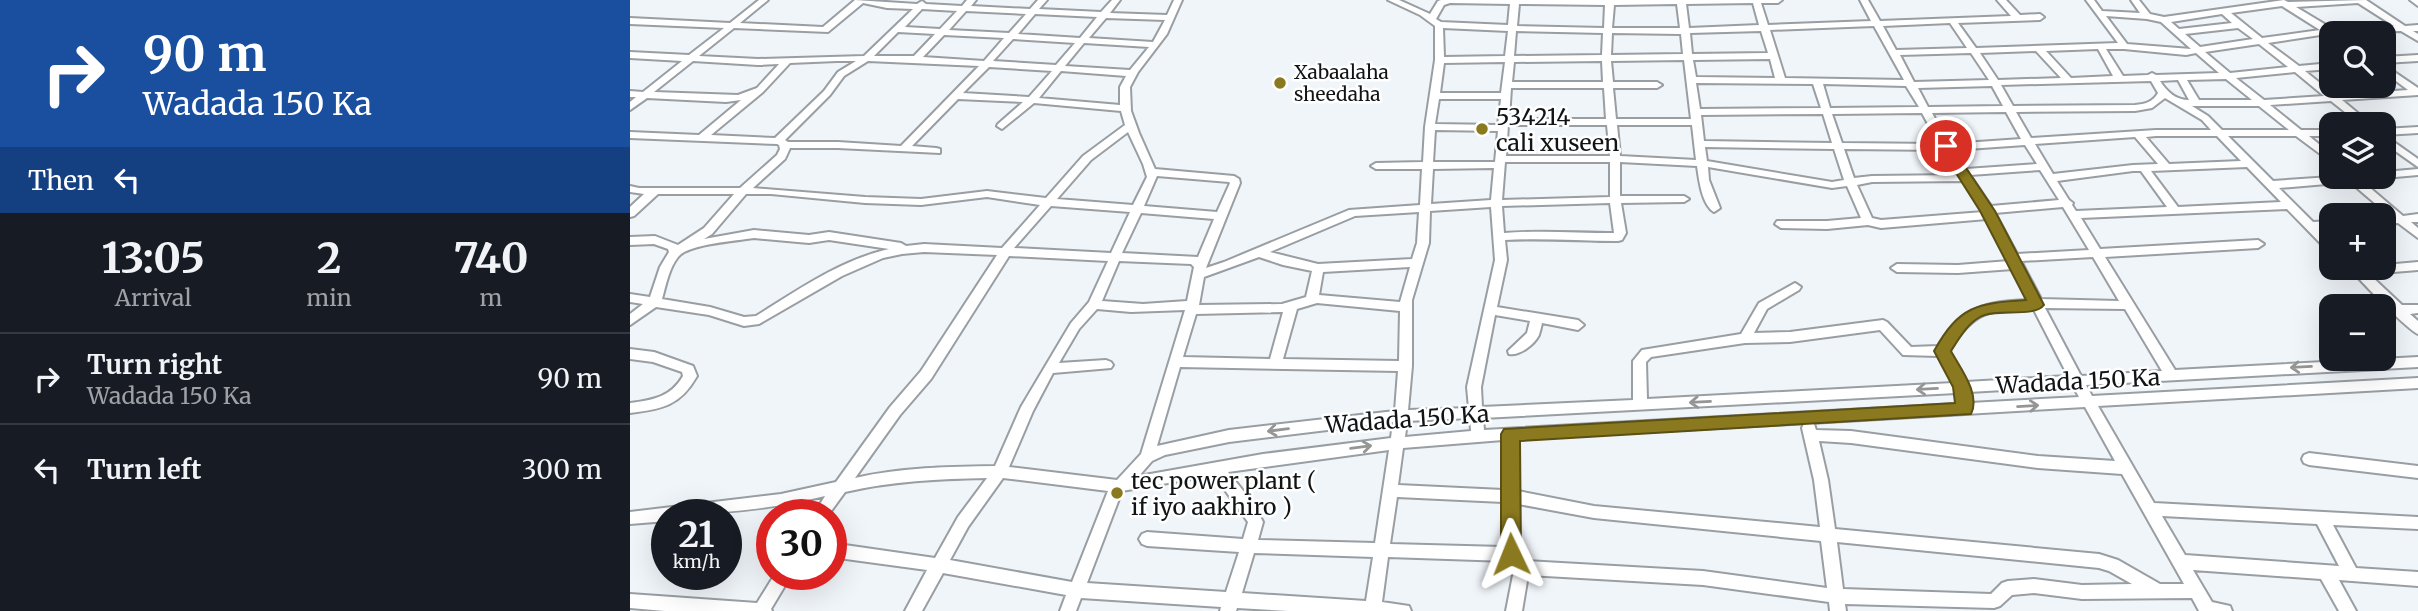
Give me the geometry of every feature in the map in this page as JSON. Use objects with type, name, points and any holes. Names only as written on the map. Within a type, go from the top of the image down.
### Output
[{"type":"street","points":[[630,107],[764,0]]},
{"type":"street","points":[[630,21],[825,30],[861,0],[923,3],[964,9],[1170,18]]},
{"type":"street","points":[[916,59],[972,0]]},
{"type":"street","points":[[904,149],[1043,0]]},
{"type":"street","points":[[1002,126],[1032,100],[1116,0]]},
{"type":"street","points":[[913,611],[963,522],[1000,472],[1026,411],[1075,326],[1094,304],[1138,211],[1151,173],[1124,108],[1123,88],[1130,73],[1156,45],[1178,0]]},
{"type":"street","points":[[1392,0],[1436,22],[1608,31],[1685,31],[2040,18]]},
{"type":"street","points":[[1756,0],[1781,81]]},
{"type":"street","points":[[1373,610],[1401,416],[1408,289],[1423,243],[1430,127],[1440,60],[1436,22],[1444,1],[1778,0]]},
{"type":"street","points":[[1864,0],[1926,112],[1989,213],[2077,381],[2207,610],[2224,611]]},
{"type":"street","points":[[2001,0],[2018,18]]},
{"type":"street","points":[[2090,0],[2124,46]]},
{"type":"street","points":[[2135,0],[2147,16]]},
{"type":"street","points":[[2101,13],[2164,20],[2283,3],[2361,0],[2418,38]]},
{"type":"street","points":[[1478,436],[1474,387],[1501,260],[1496,202],[1515,1]]},
{"type":"street","points":[[1499,237],[1541,234],[1618,237],[1615,159],[1606,58],[1610,1]]},
{"type":"street","points":[[1682,1],[1704,180],[1714,208]]},
{"type":"street","points":[[630,321],[655,301],[666,267],[676,252],[708,231],[744,190],[781,157],[781,143],[841,74],[867,58],[923,3]]},
{"type":"street","points":[[2283,3],[2319,25]]},
{"type":"street","points":[[2225,13],[2351,112]]},
{"type":"street","points":[[1952,20],[1994,81],[2028,142],[2172,376]]},
{"type":"street","points":[[2164,20],[2228,76],[2319,149]]},
{"type":"street","points":[[2177,32],[2239,25]]},
{"type":"street","points":[[898,27],[901,30],[941,33],[1156,45]]},
{"type":"street","points":[[2396,29],[2418,28]]},
{"type":"street","points":[[1892,53],[2100,46],[2169,52],[2198,51],[2319,34]]},
{"type":"street","points":[[2100,46],[2119,78]]},
{"type":"street","points":[[2038,48],[2069,81]]},
{"type":"street","points":[[630,55],[787,61],[916,59],[1130,73]]},
{"type":"street","points":[[1440,60],[1772,56]]},
{"type":"street","points":[[2396,59],[2418,58]]},
{"type":"street","points":[[701,138],[760,90],[787,61]]},
{"type":"street","points":[[1693,80],[1910,84],[2069,81],[2152,76],[2228,76],[2319,67]]},
{"type":"street","points":[[2152,76],[2163,93],[2205,118],[2221,133],[2319,235]]},
{"type":"street","points":[[2180,76],[2196,103]]},
{"type":"street","points":[[2396,76],[2418,92]]},
{"type":"street","points":[[1817,82],[1850,182],[1868,221]]},
{"type":"street","points":[[1435,96],[1508,90],[1657,85]]},
{"type":"street","points":[[630,94],[726,99],[739,98],[760,90]]},
{"type":"street","points":[[2181,103],[2262,103],[2418,92]]},
{"type":"street","points":[[1430,127],[1612,124],[1827,111],[1926,112],[2140,107],[2156,103],[2163,93]]},
{"type":"street","points":[[956,96],[1124,108]]},
{"type":"street","points":[[831,499],[895,411],[926,375],[1005,253],[1087,158],[1130,126]]},
{"type":"street","points":[[2396,131],[2418,130]]},
{"type":"street","points":[[1701,144],[1946,146],[2138,134],[2319,133]]},
{"type":"street","points":[[2138,134],[2165,166]]},
{"type":"street","points":[[630,135],[936,150]]},
{"type":"street","points":[[2396,147],[2418,164]]},
{"type":"street","points":[[1376,166],[1615,159],[1702,163],[1825,185],[2044,167]]},
{"type":"street","points":[[2051,178],[2144,167],[2249,164]]},
{"type":"street","points":[[2144,167],[2175,210]]},
{"type":"street","points":[[2396,174],[2418,172]]},
{"type":"street","points":[[1068,611],[1120,485],[1147,457],[1192,307],[1200,270],[1235,183],[1232,177],[1151,173]]},
{"type":"street","points":[[2270,185],[2319,180]]},
{"type":"street","points":[[630,188],[744,190],[921,202],[993,194],[1013,200],[1222,216]]},
{"type":"street","points":[[2366,189],[2418,234]]},
{"type":"street","points":[[630,213],[656,190]]},
{"type":"street","points":[[1200,270],[1260,253],[1353,213],[1496,202],[1684,200]]},
{"type":"street","points":[[1781,224],[1827,225],[1868,221],[1881,224],[2068,203]]},
{"type":"street","points":[[2075,215],[2288,205]]},
{"type":"street","points":[[2396,220],[2418,218]]},
{"type":"street","points":[[2310,226],[2319,226]]},
{"type":"street","points":[[690,245],[754,234],[809,239],[829,236],[904,248],[1194,260],[1200,270]]},
{"type":"street","points":[[630,241],[655,240],[673,247],[676,252]]},
{"type":"street","points":[[1897,268],[1958,270],[2097,253],[2258,244]]},
{"type":"street","points":[[630,298],[724,314],[744,322],[759,320],[860,262],[904,248]]},
{"type":"street","points":[[1260,253],[1318,268],[1417,263]]},
{"type":"street","points":[[2396,267],[2418,266]]},
{"type":"street","points":[[1312,299],[1318,268]]},
{"type":"street","points":[[2369,280],[2418,329]]},
{"type":"street","points":[[1745,338],[1763,306],[1795,287]]},
{"type":"street","points":[[1094,304],[1142,308],[1291,307],[1312,299],[1406,307]]},
{"type":"street","points":[[1942,351],[1954,332],[1974,313],[1996,307],[2128,306]]},
{"type":"street","points":[[1275,364],[1291,307]]},
{"type":"street","points":[[2398,310],[2418,309]]},
{"type":"street","points":[[1490,310],[1578,325]]},
{"type":"street","points":[[1514,351],[1533,335],[1537,317]]},
{"type":"street","points":[[1640,405],[1639,361],[1643,355],[1745,338],[1790,337],[1883,325],[1909,352],[1942,351]]},
{"type":"street","points":[[1942,351],[1962,387],[1965,409]]},
{"type":"street","points":[[630,355],[654,357],[688,369],[690,376],[682,391],[674,398],[630,408]]},
{"type":"street","points":[[1175,362],[1405,366]]},
{"type":"street","name":"Wadada 150 Ka","points":[[1147,457],[1162,450],[1229,436],[1401,416],[2418,362]]},
{"type":"street","points":[[1052,363],[1054,368],[1063,369],[1106,365]]},
{"type":"street","name":"Wadada 150 Ka","points":[[742,505],[781,500],[881,478],[925,473],[1000,472],[1120,485],[1218,468],[1397,443],[1478,436],[2418,383]]},
{"type":"street","points":[[1807,419],[1821,481],[1837,604]]},
{"type":"street","points":[[1510,434],[1511,554],[1522,568],[1703,578],[1837,604],[1997,606],[2008,589],[2034,586],[2082,592],[2197,592]]},
{"type":"street","points":[[1811,435],[1851,437],[2038,462],[2126,468]]},
{"type":"street","points":[[2309,459],[2418,472]]},
{"type":"street","points":[[1218,468],[1229,486],[1249,507],[1256,522],[1230,606]]},
{"type":"street","points":[[1392,491],[1509,496],[1594,512],[2099,561],[2113,565],[2159,592]]},
{"type":"street","points":[[2149,509],[2418,523]]},
{"type":"street","name":"Wadada 150 Ka","points":[[630,518],[651,516]]},
{"type":"street","points":[[2320,518],[2351,573]]},
{"type":"street","points":[[1147,539],[1249,546],[1511,554]]},
{"type":"street","points":[[847,552],[938,565],[1076,590],[1230,606],[1403,611]]},
{"type":"street","points":[[2180,562],[2418,579]]},
{"type":"street","points":[[1514,611],[1522,568]]},
{"type":"street","points":[[2325,571],[2348,611]]},
{"type":"street","points":[[630,601],[762,611],[774,590]]},
{"type":"place","name":"Xabaalaha sheedaha","points":[[1280,83]]},
{"type":"place","name":"534214 cali xuseen","points":[[1482,129]]},
{"type":"place","name":"tec power plant ( if iyo aakhiro )","points":[[1117,493]]},
{"type":"route","points":[[1511,554],[1510,434],[1965,409],[1962,387],[1942,351],[1954,332],[1974,313],[1996,307],[2036,305],[1988,211],[1946,146]]}]
